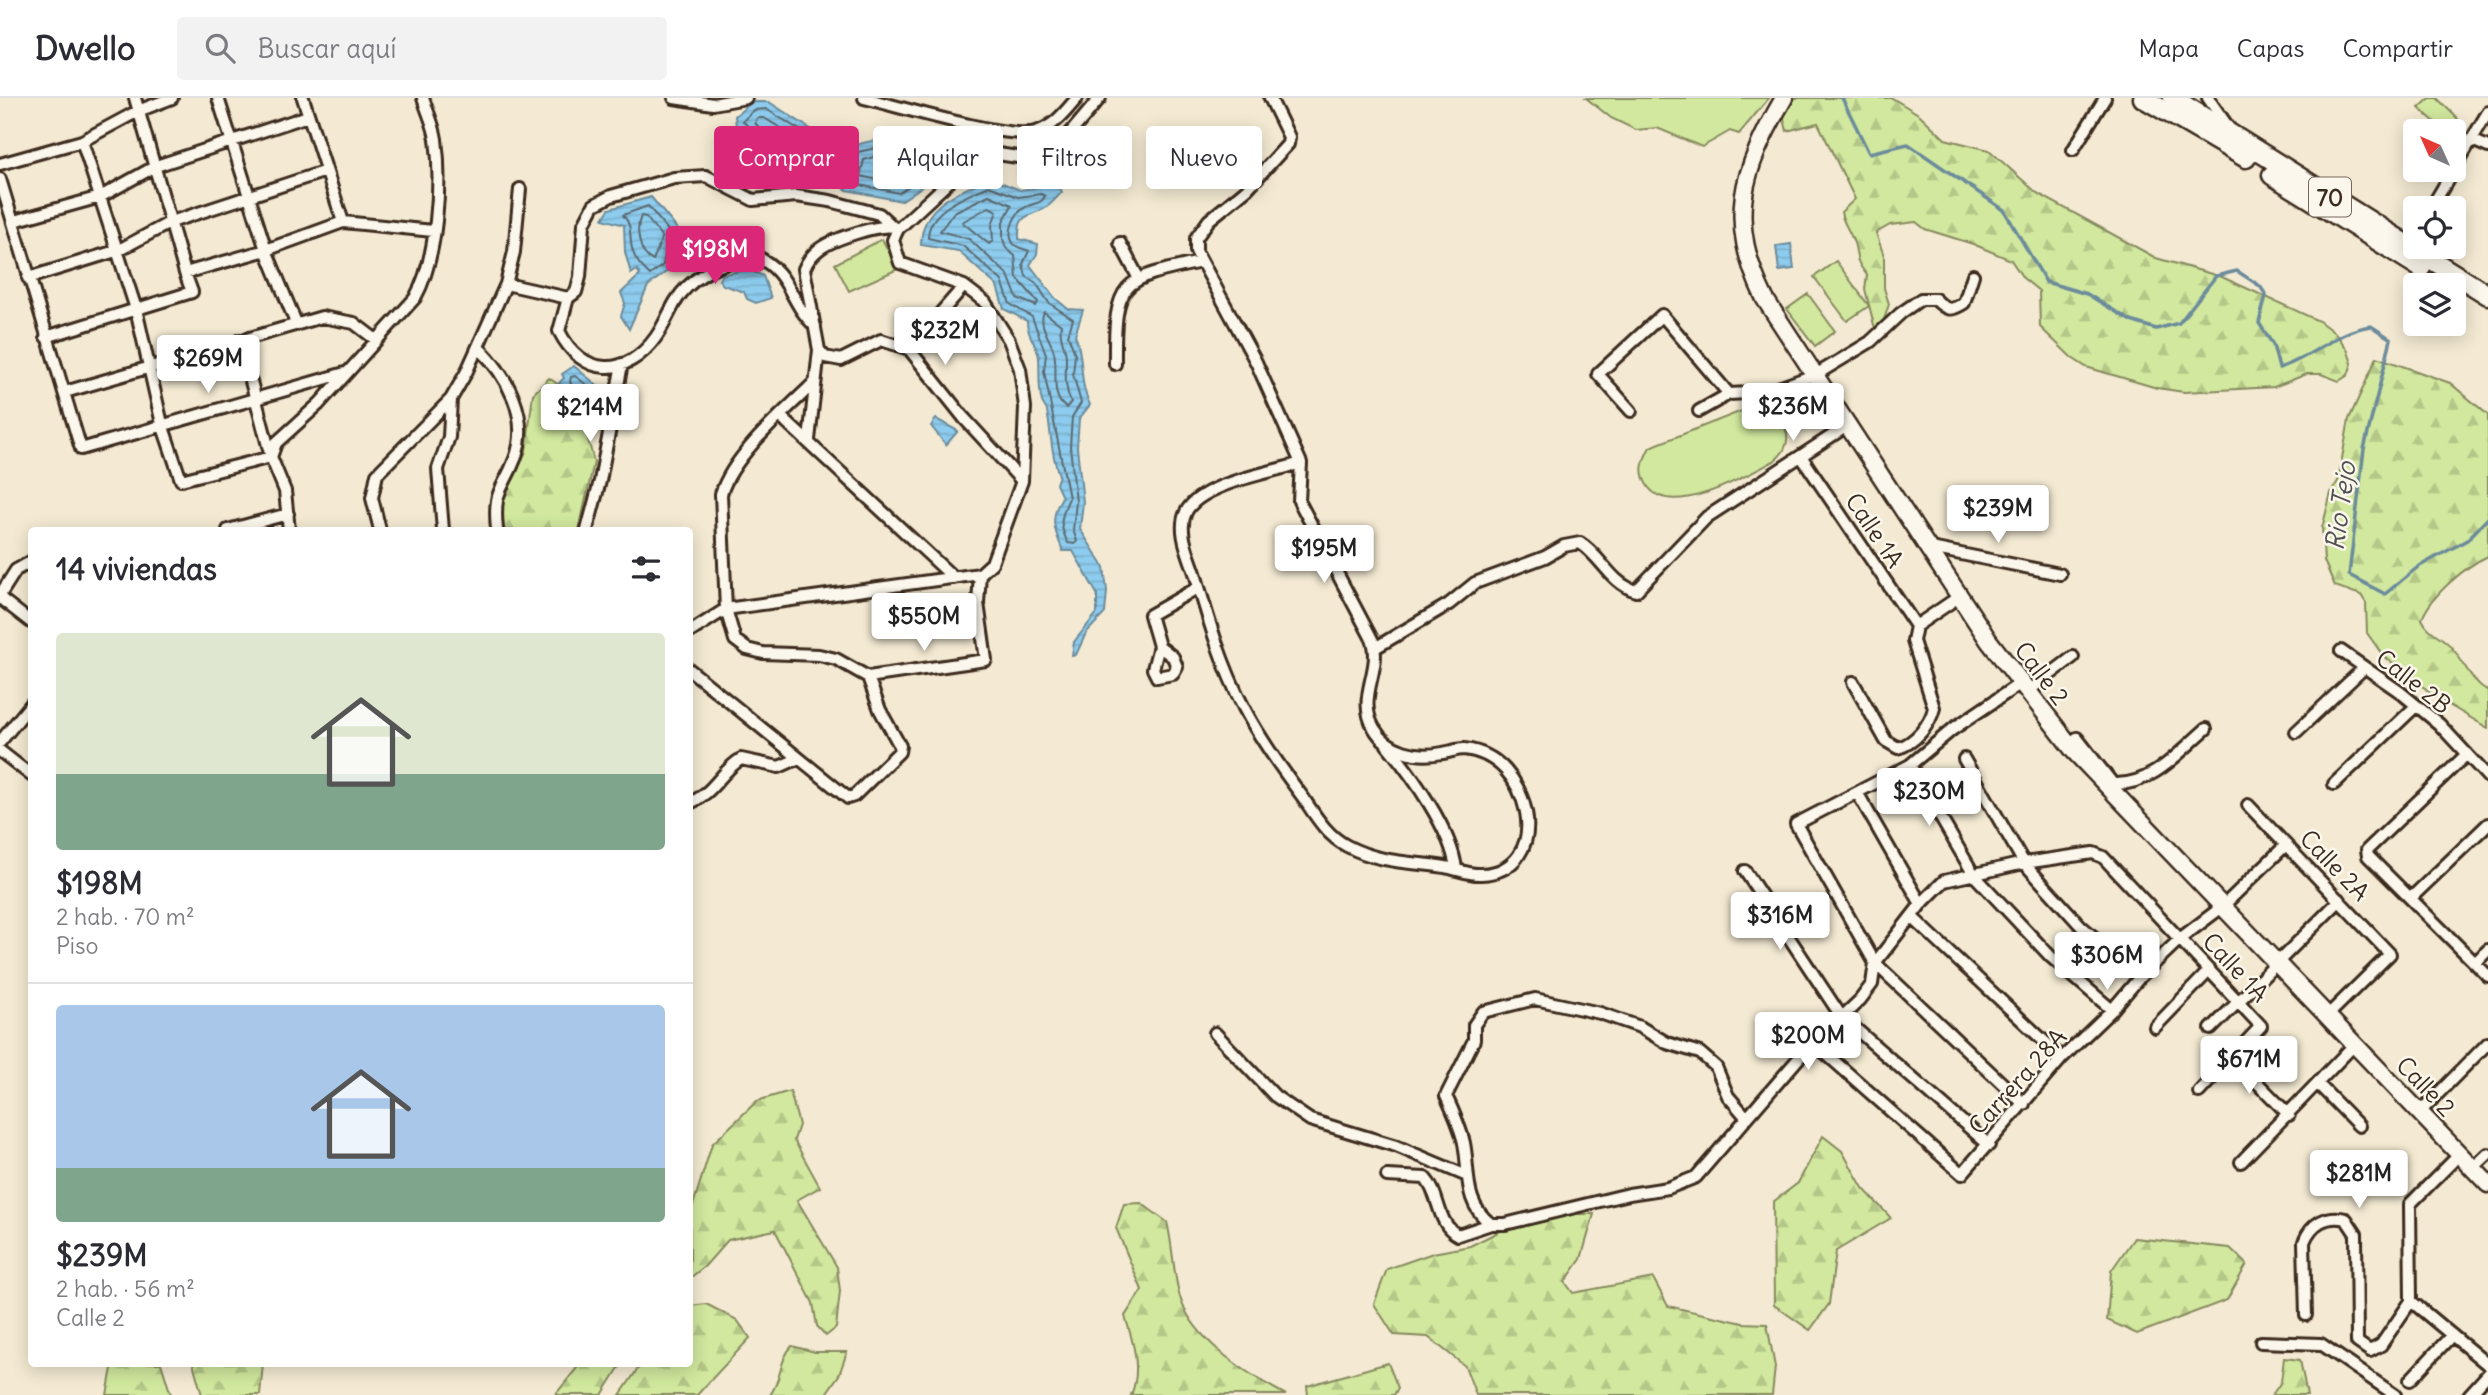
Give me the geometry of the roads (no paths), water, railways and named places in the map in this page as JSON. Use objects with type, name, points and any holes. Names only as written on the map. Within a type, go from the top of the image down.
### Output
[{"type":"main road","name":"70","points":[[2143,98],[2431,273]]},
{"type":"main road","name":"70","points":[[2174,98],[2237,139],[2403,235]]},
{"type":"main road","name":"70","points":[[2438,259],[2488,295]]},
{"type":"main road","name":"70","points":[[2466,295],[2488,308]]},
{"type":"street","points":[[46,337],[192,292],[135,98]]},
{"type":"street","points":[[0,164],[82,141],[138,111],[172,98]]},
{"type":"street","points":[[218,98],[266,250],[296,323]]},
{"type":"street","points":[[303,98],[343,222]]},
{"type":"street","points":[[271,457],[276,443],[319,404],[375,339],[415,298],[424,282],[440,181],[436,136],[423,98]]},
{"type":"street","points":[[674,98],[713,104],[746,98]]},
{"type":"street","points":[[864,98],[913,112],[1023,135],[1047,127],[1064,114],[1077,98]]},
{"type":"street","points":[[809,440],[819,350],[803,278],[808,260],[829,243],[895,227],[967,165],[982,157],[998,154],[1036,160],[1056,150],[1100,98]]},
{"type":"street","points":[[1270,98],[1289,137],[1288,144],[1247,188],[1202,229],[1196,239],[1201,262],[1256,362],[1301,463],[1299,501],[1375,648],[1376,659],[1366,695],[1367,710],[1379,736],[1409,772],[1422,793],[1454,853],[1455,869]]},
{"type":"street","name":"Calle 2","points":[[1784,98],[1765,133],[1742,198],[1742,235],[1750,268],[1765,299],[1850,424],[1960,596],[2024,687],[2075,748],[2222,907],[2488,1184]]},
{"type":"street","points":[[2073,150],[2105,98]]},
{"type":"street","points":[[2208,98],[2237,139]]},
{"type":"street","points":[[2438,196],[2488,113]]},
{"type":"street","points":[[14,221],[100,197],[156,166],[231,139],[308,116]]},
{"type":"street","points":[[82,141],[119,250],[150,365],[162,424],[181,480],[271,457]]},
{"type":"street","points":[[2472,141],[2488,147]]},
{"type":"street","points":[[28,278],[119,250],[171,222],[248,194],[326,171]]},
{"type":"street","points":[[815,326],[804,316],[779,271],[755,256],[723,263],[688,286],[678,297],[654,340],[622,364],[604,369],[594,368],[573,353],[559,331],[568,298],[576,292],[580,277],[582,230],[594,205],[611,196],[674,178],[706,176],[753,200],[796,196],[848,205],[879,214],[895,227]]},
{"type":"street","points":[[0,179],[81,449],[345,373]]},
{"type":"street","points":[[379,527],[372,498],[377,474],[451,399],[506,284],[514,252],[520,190]]},
{"type":"street","points":[[185,273],[266,250],[343,222],[433,231]]},
{"type":"street","points":[[693,630],[726,609],[980,574],[992,563],[1021,481],[1025,407],[1020,369],[1009,340],[985,302],[964,286],[900,263],[893,240],[895,227]]},
{"type":"street","points":[[1120,243],[1138,277]]},
{"type":"street","points":[[1115,364],[1115,318],[1125,290],[1138,277],[1201,262]]},
{"type":"street","points":[[1699,411],[1729,394],[1767,392],[1817,374],[1870,342],[1901,313],[1922,299],[1935,299],[1945,309],[1953,310],[1964,303],[1973,275]]},
{"type":"street","points":[[506,284],[568,298]]},
{"type":"street","points":[[909,349],[964,286]]},
{"type":"street","points":[[1631,411],[1598,374],[1662,315],[1729,394]]},
{"type":"street","points":[[65,392],[150,365],[322,317],[355,323],[375,339]]},
{"type":"street","points":[[240,340],[271,457],[285,491],[289,527]]},
{"type":"street","points":[[819,350],[825,357],[841,360],[881,340],[909,349],[956,408],[1021,481]]},
{"type":"street","points":[[478,347],[495,363],[520,415],[515,459],[498,489],[495,507],[497,527]]},
{"type":"street","points":[[588,527],[600,481],[622,364]]},
{"type":"street","points":[[814,383],[779,416],[732,470],[722,494],[726,609],[735,640],[747,649],[763,653],[827,657],[867,677],[986,660],[978,603],[980,574]]},
{"type":"street","points":[[443,527],[438,469],[449,437],[451,399]]},
{"type":"street","points":[[779,416],[809,440],[954,578]]},
{"type":"street","points":[[428,422],[449,437]]},
{"type":"street","points":[[1375,648],[1449,604],[1475,583],[1564,546],[1580,543],[1589,549],[1622,587],[1636,591],[1707,517],[1850,424]]},
{"type":"street","name":"Calle 1A","points":[[1801,456],[1916,626]]},
{"type":"street","points":[[1301,463],[1222,486],[1192,504],[1183,522],[1184,535],[1199,587],[1224,663],[1244,708],[1325,830],[1347,846],[1379,859],[1480,874],[1498,872],[1514,864],[1526,842],[1526,813],[1515,779],[1498,761],[1462,749],[1441,754],[1406,754],[1379,736]]},
{"type":"street","points":[[239,527],[288,514]]},
{"type":"street","points":[[1931,548],[2060,574]]},
{"type":"street","points":[[28,563],[16,570],[0,596],[28,620]]},
{"type":"street","points":[[1159,646],[1150,615],[1199,587]]},
{"type":"street","points":[[1853,682],[1886,741],[1898,748],[1914,739],[1926,726],[1934,708],[1913,641],[1916,626],[1960,596]]},
{"type":"street","name":"Calle 2B","points":[[2341,651],[2400,692],[2488,776]]},
{"type":"street","points":[[2024,1104],[1875,963],[1797,824],[1910,765],[1953,729],[2073,657]]},
{"type":"street","points":[[2295,732],[2363,668]]},
{"type":"street","points":[[693,672],[848,798],[854,796],[899,752],[898,740],[880,710],[867,677]]},
{"type":"street","points":[[2334,784],[2416,706]]},
{"type":"street","points":[[0,742],[28,708]]},
{"type":"street","points":[[2075,748],[2113,784],[2133,785],[2147,778],[2206,729]]},
{"type":"street","points":[[0,751],[28,773]]},
{"type":"street","points":[[2467,754],[2367,850],[2368,856],[2412,897],[2488,976]]},
{"type":"street","points":[[693,801],[712,791],[741,759],[779,766],[797,759]]},
{"type":"street","points":[[1964,759],[2024,863],[2081,926],[2140,977]]},
{"type":"street","points":[[1910,765],[1974,875],[2050,957],[2112,1010]]},
{"type":"street","points":[[1858,794],[1921,904]]},
{"type":"street","name":"Calle 2A","points":[[2248,805],[2390,954],[2326,1017]]},
{"type":"street","points":[[2412,897],[2488,824]]},
{"type":"street","name":"Carrera 28A","points":[[1815,1045],[1962,1174],[2062,1058],[2112,1010],[2140,977],[2181,938],[2222,907],[2286,845]]},
{"type":"street","name":"Calle 1A","points":[[2024,863],[2099,854],[2181,938],[2208,972],[2261,1027],[2231,1056]]},
{"type":"street","points":[[1387,1176],[1425,1178],[1432,1186],[1443,1220],[1449,1230],[1458,1235],[1491,1224],[1505,1224],[1678,1184],[1696,1177],[1798,1059],[1860,1000],[1871,984],[1875,963],[1921,904],[1944,881],[2024,863]]},
{"type":"street","points":[[1745,872],[1841,1016],[1989,1145]]},
{"type":"street","points":[[2211,1029],[2340,901]]},
{"type":"street","points":[[1912,917],[2062,1058]]},
{"type":"street","points":[[2475,963],[2488,950]]},
{"type":"street","points":[[2155,1027],[2208,972]]},
{"type":"street","points":[[1491,1224],[1479,1215],[1471,1202],[1459,1124],[1446,1096],[1474,1040],[1474,1025],[1483,1012],[1535,999],[1600,1013],[1640,1027],[1667,1043],[1700,1053],[1716,1067],[1728,1096],[1747,1118]]},
{"type":"street","points":[[1215,1033],[1275,1096],[1310,1120],[1396,1146],[1467,1176]]},
{"type":"street","points":[[2420,1112],[2488,1043]]},
{"type":"street","points":[[2241,1162],[2354,1045]]},
{"type":"street","points":[[2199,1092],[2231,1056],[2289,1115]]},
{"type":"street","points":[[2318,1084],[2359,1125]]},
{"type":"street","points":[[2472,1169],[2488,1154]]},
{"type":"street","points":[[2306,1315],[2304,1242],[2308,1231],[2318,1221],[2337,1217],[2346,1219],[2356,1234],[2357,1342],[2362,1348],[2371,1351],[2381,1345],[2411,1301],[2410,1204],[2459,1155]]},
{"type":"street","points":[[2411,1301],[2488,1365]]},
{"type":"street","points":[[2410,1380],[2452,1335]]},
{"type":"street","points":[[2261,1342],[2321,1344],[2395,1395]]},
{"type":"street","points":[[2469,1395],[2488,1374]]},
{"type":"water","points":[[752,102],[769,102],[806,126],[736,126],[735,116]]},
{"type":"water","points":[[873,141],[873,189],[918,189],[901,201],[847,190],[859,189],[859,144]]},
{"type":"water","points":[[1003,183],[1020,190],[1060,189],[1062,192],[1045,208],[1022,220],[1019,239],[1038,244],[1037,254],[1030,265],[1055,298],[1068,309],[1083,310],[1075,335],[1090,405],[1079,419],[1077,447],[1083,502],[1080,529],[1104,567],[1107,591],[1105,613],[1086,633],[1076,655],[1072,656],[1074,642],[1097,613],[1097,594],[1073,551],[1063,551],[1055,530],[1055,512],[1062,497],[1056,484],[1059,475],[1047,411],[1041,397],[1039,358],[1028,331],[1027,321],[1004,309],[997,286],[958,251],[921,245],[927,219],[954,195],[967,189],[1003,189]]},
{"type":"water","points":[[651,197],[682,235],[703,245],[697,252],[673,249],[670,269],[648,286],[629,329],[621,316],[625,303],[621,293],[640,275],[637,270],[631,274],[625,252],[624,225],[603,219],[609,209]]},
{"type":"water","points":[[1791,244],[1794,269],[1779,271],[1776,246]]},
{"type":"water","points":[[748,269],[763,276],[771,298],[756,303],[747,299],[744,292],[723,285],[719,280],[722,275]]},
{"type":"water","points":[[574,366],[599,387],[595,406],[584,424],[570,393],[559,383],[564,378],[562,374]]},
{"type":"water","points":[[936,419],[958,431],[946,445],[931,426]]},
{"type":"waterway","name":"Rio Tejo","points":[[1842,98],[1869,153],[1908,144],[2004,210],[2046,282],[2087,294],[2131,321],[2156,329],[2179,323],[2216,276],[2237,271],[2260,286],[2266,295],[2259,323],[2273,345],[2279,368],[2358,329],[2371,326],[2391,339],[2364,449],[2349,575],[2385,594],[2418,567],[2467,540],[2488,518]]}]
